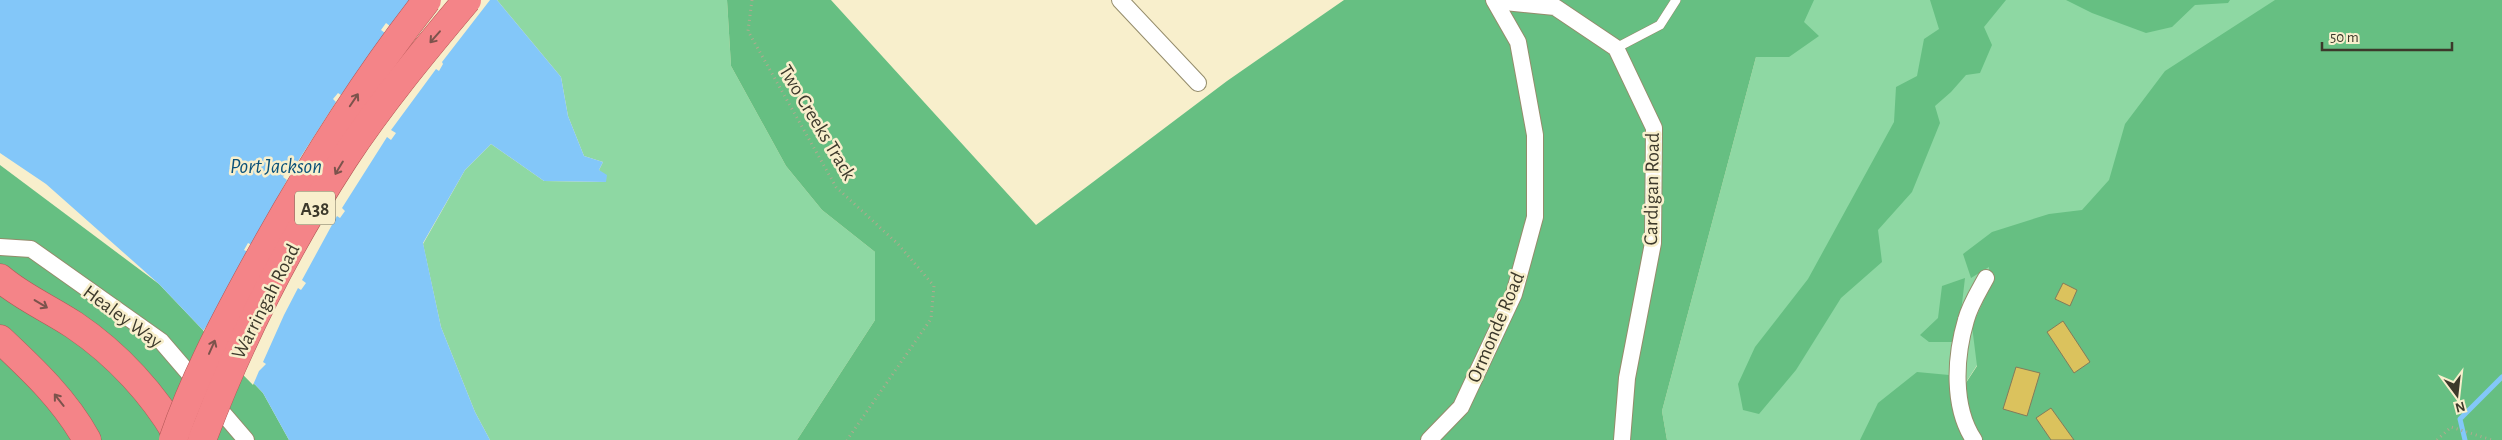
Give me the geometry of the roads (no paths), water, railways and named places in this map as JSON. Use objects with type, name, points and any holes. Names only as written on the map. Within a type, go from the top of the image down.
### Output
[{"type":"highway","name":"Warringah Road","points":[[173,440],[180,418],[216,338],[274,231],[336,126],[385,53],[427,0]]},
{"type":"highway","name":"Warringah Road","points":[[202,440],[236,355],[277,275],[344,159],[421,54],[467,0]]},
{"type":"highway","points":[[0,278],[10,287],[77,326],[111,354],[136,379],[153,400],[180,440]]},
{"type":"highway","points":[[0,339],[36,372],[60,399],[87,440]]},
{"type":"street","points":[[1120,0],[1198,83]]},
{"type":"street","points":[[1494,0],[1555,7],[1616,48]]},
{"type":"street","name":"Ormonde Road","points":[[1429,440],[1461,407],[1514,294],[1536,217],[1535,135],[1518,42],[1494,0]]},
{"type":"street","name":"Cardigan Road","points":[[1616,48],[1654,128],[1653,242],[1627,378],[1622,440]]},
{"type":"street","name":"Healey Way","points":[[0,247],[31,250],[161,341],[246,440]]},
{"type":"street","points":[[1974,440],[1961,408],[1959,393],[1960,346],[1966,319],[1986,278]]},
{"type":"lane","points":[[1616,48],[1660,25],[1676,0]]},
{"type":"water","name":"Port Jackson","points":[[0,0],[497,0],[561,77],[568,116],[584,156],[603,162],[599,170],[607,175],[606,182],[544,181],[491,144],[465,170],[423,243],[441,327],[475,412],[490,440],[289,440],[263,393],[159,284],[46,184],[0,153]]},
{"type":"waterway","points":[[2465,440],[2460,419],[2502,377]]}]
